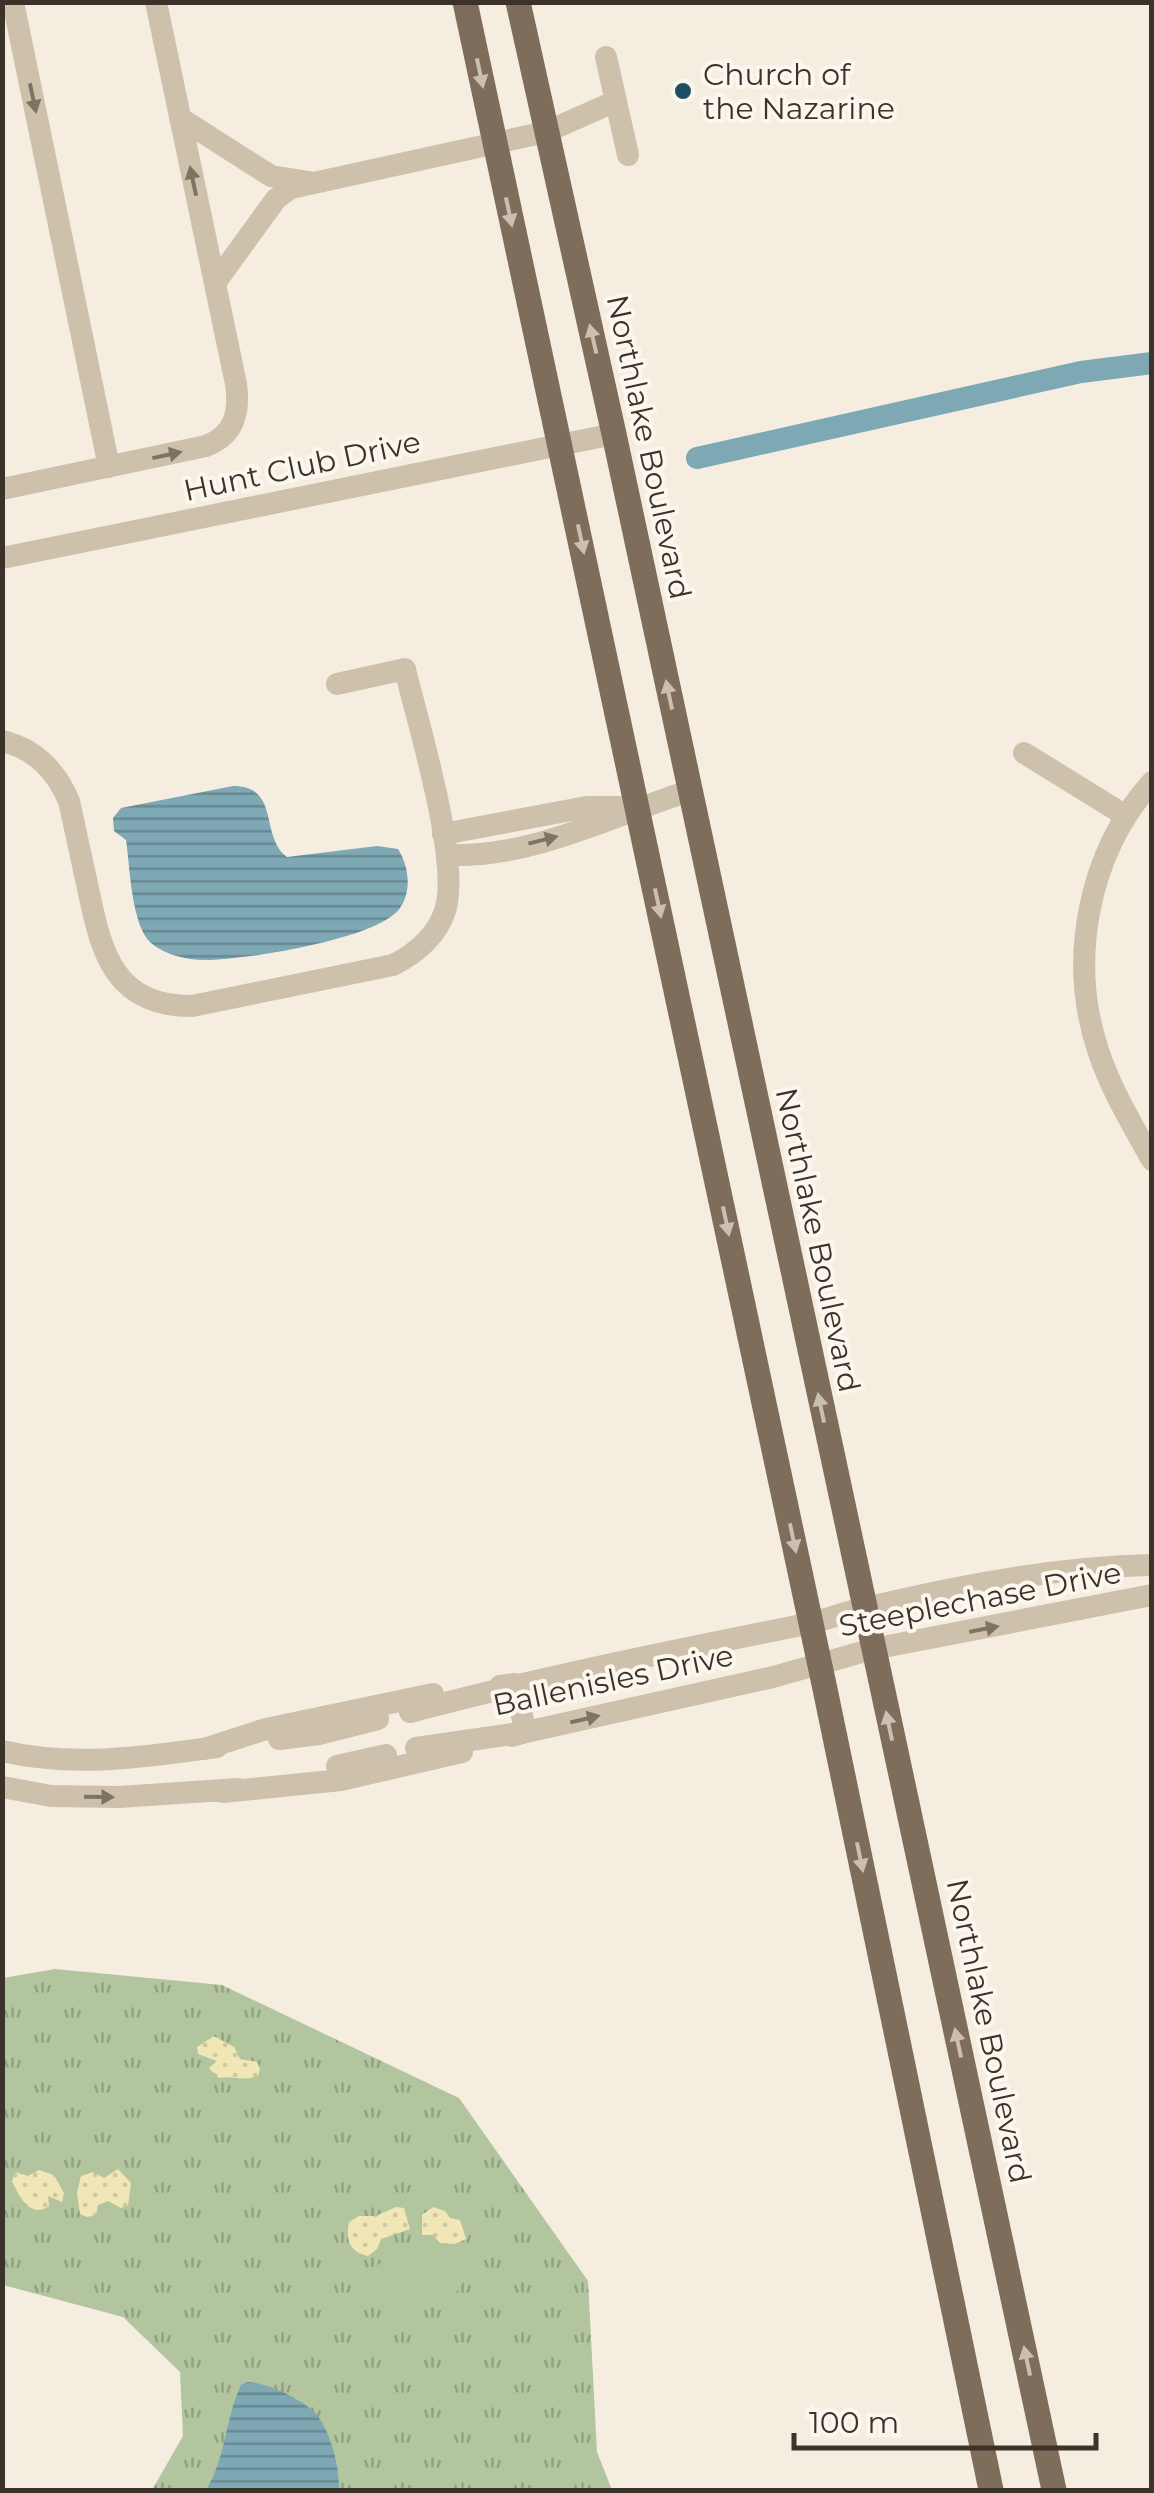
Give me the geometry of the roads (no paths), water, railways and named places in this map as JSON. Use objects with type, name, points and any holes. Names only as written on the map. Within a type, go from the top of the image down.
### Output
[{"type":"main road","points":[[465,2],[820,1662],[991,2490]]},
{"type":"main road","name":"Northlake Boulevard","points":[[518,2],[1054,2490]]},
{"type":"street","points":[[13,2],[110,467]]},
{"type":"street","points":[[2,489],[206,446],[232,427],[239,405],[156,2]]},
{"type":"street","points":[[606,57],[628,155]]},
{"type":"street","points":[[215,283],[276,200],[291,188],[546,132],[616,101]]},
{"type":"street","points":[[180,118],[271,176],[313,182]]},
{"type":"street","name":"Hunt Club Drive","points":[[2,558],[614,434]]},
{"type":"street","points":[[2,741],[45,762],[63,787],[103,951],[110,965],[130,988],[157,1002],[192,1006],[378,969],[407,958],[430,938],[444,911],[449,881],[445,844],[405,669],[338,684]]},
{"type":"street","points":[[1024,753],[1126,816]]},
{"type":"street","points":[[1152,782],[1126,816],[1107,852],[1090,904],[1084,976],[1097,1048],[1110,1082],[1152,1160]]},
{"type":"street","points":[[445,844],[478,856],[598,827],[638,807],[689,791]]},
{"type":"street","name":"Steeplechase Drive","points":[[811,1623],[864,1608],[1028,1576],[1106,1566],[1152,1565]]},
{"type":"street","name":"Steeplechase Drive","points":[[820,1662],[1152,1595]]},
{"type":"street","name":"Ballenisles Drive","points":[[410,1712],[514,1684],[811,1623]]},
{"type":"street","name":"Ballenisles Drive","points":[[416,1748],[526,1732],[773,1677],[820,1662]]},
{"type":"street","points":[[2,1787],[51,1796],[119,1798],[341,1780],[433,1762],[526,1732],[514,1684],[408,1697],[266,1729],[204,1749]]},
{"type":"street","points":[[2,1751],[84,1760],[319,1734],[378,1719]]},
{"type":"street","points":[[319,1734],[326,1768]]},
{"type":"street","points":[[224,1792],[386,1754]]},
{"type":"water","points":[[233,786],[258,794],[279,848],[287,857],[377,846],[398,849],[408,878],[400,908],[387,919],[341,938],[253,956],[195,960],[157,948],[139,923],[126,840],[114,831],[113,818],[121,808]]},
{"type":"water","points":[[247,2382],[285,2393],[317,2415],[334,2451],[339,2490],[206,2490],[218,2465],[236,2398],[241,2385]]},
{"type":"waterway","points":[[697,458],[1081,372],[1152,363]]},
{"type":"place","name":"Church of the Nazarine","points":[[683,91]]}]
